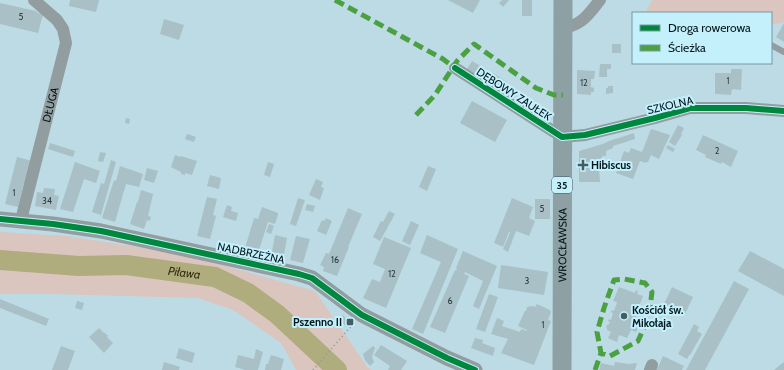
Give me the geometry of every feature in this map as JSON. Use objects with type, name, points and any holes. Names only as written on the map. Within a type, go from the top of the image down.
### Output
[{"type":"main road","name":"WROCŁAWSKA","points":[[562,370],[563,0]]},
{"type":"street","name":"DŁUGA","points":[[21,220],[66,43],[63,29],[57,20],[34,0]]},
{"type":"street","points":[[562,29],[573,26],[584,19],[600,0]]},
{"type":"street","name":"DĘBOWY ZAUŁEK","points":[[455,68],[562,137]]},
{"type":"street","name":"SZKOLNA","points":[[562,137],[585,135],[690,108],[784,110]]},
{"type":"street","name":"NADBRZEŻNA","points":[[0,219],[21,220],[101,231],[312,278],[362,315],[447,358],[476,370]]},
{"type":"lane","points":[[772,46],[784,52]]},
{"type":"path","points":[[313,369],[362,315]]},
{"type":"shaded area","points":[[652,0],[784,0],[784,22],[772,25],[772,12],[646,12]]},
{"type":"shaded area","points":[[0,232],[67,236],[183,254],[315,291],[368,368],[371,370],[296,370],[281,343],[233,310],[198,298],[0,294]]},
{"type":"building","points":[[70,0],[99,0],[96,12],[69,6]]},
{"type":"building","points":[[448,0],[480,0],[473,13]]},
{"type":"building","points":[[502,0],[509,0],[503,7],[499,3]]},
{"type":"building","points":[[522,0],[532,0],[532,16],[522,16]]},
{"type":"building","points":[[0,3],[36,11],[39,14],[40,12],[43,16],[38,33],[0,24]]},
{"type":"building","points":[[164,19],[184,25],[179,40],[160,34]]},
{"type":"building","points":[[784,23],[784,42],[776,37]]},
{"type":"building","points":[[612,44],[621,44],[621,53],[612,53]]},
{"type":"building","points":[[472,61],[486,69],[481,78],[467,69]]},
{"type":"building","points":[[600,64],[611,64],[611,69],[607,69],[607,77],[599,77]]},
{"type":"building","points":[[731,69],[742,69],[741,90],[732,89],[731,95],[715,94],[715,73],[731,73]]},
{"type":"building","points":[[577,70],[595,71],[594,79],[591,79],[591,87],[594,88],[594,92],[591,92],[591,95],[577,94]]},
{"type":"building","points":[[493,73],[507,82],[502,91],[487,82]]},
{"type":"building","points":[[608,86],[613,86],[613,93],[606,94],[606,88],[608,88]]},
{"type":"building","points":[[472,101],[507,120],[495,142],[460,123]]},
{"type":"building","points":[[126,118],[130,119],[129,124],[125,123]]},
{"type":"building","points":[[678,125],[684,128],[681,134],[682,135],[675,146],[669,142]]},
{"type":"building","points":[[651,129],[670,135],[659,159],[651,155],[648,162],[646,163],[640,161],[633,179],[616,173],[624,151],[629,153],[631,148],[642,152]]},
{"type":"building","points":[[634,133],[635,139],[613,146],[613,148],[606,151],[606,156],[602,156],[603,169],[599,169],[600,182],[579,182],[579,151]]},
{"type":"building","points":[[187,134],[196,137],[194,142],[185,139]]},
{"type":"building","points":[[703,135],[738,151],[731,167],[722,162],[721,164],[705,157],[706,155],[696,150]]},
{"type":"building","points":[[50,143],[75,151],[73,157],[48,149]]},
{"type":"building","points":[[668,145],[675,149],[673,152],[666,148]]},
{"type":"building","points":[[100,152],[106,153],[103,162],[98,161]]},
{"type":"building","points":[[175,155],[197,161],[192,175],[185,173],[185,175],[181,174],[181,172],[171,167]]},
{"type":"building","points":[[17,157],[32,161],[26,184],[24,183],[18,207],[5,204]]},
{"type":"building","points":[[111,160],[116,162],[101,215],[92,212],[101,183],[104,184]]},
{"type":"building","points":[[75,162],[100,171],[96,183],[84,179],[73,212],[60,209]]},
{"type":"building","points":[[268,162],[274,164],[270,177],[264,175]]},
{"type":"building","points":[[120,166],[143,174],[139,187],[126,184],[115,222],[102,218]]},
{"type":"building","points":[[428,166],[436,169],[427,191],[419,187]]},
{"type":"building","points":[[147,168],[158,171],[154,183],[144,180]]},
{"type":"building","points":[[210,175],[221,178],[219,189],[207,186]]},
{"type":"building","points":[[316,179],[323,182],[321,187],[324,188],[320,200],[309,195]]},
{"type":"building","points":[[44,188],[55,189],[54,195],[59,196],[56,210],[35,206],[37,192],[43,193]]},
{"type":"building","points":[[141,190],[153,194],[148,216],[151,217],[150,221],[147,220],[144,229],[130,224]]},
{"type":"building","points":[[207,197],[217,199],[213,215],[216,216],[210,239],[197,236]]},
{"type":"building","points":[[298,198],[305,200],[296,226],[290,224]]},
{"type":"building","points":[[512,198],[533,207],[529,218],[535,221],[529,236],[516,231],[508,252],[503,249],[510,233],[509,232],[503,247],[494,243]]},
{"type":"building","points":[[535,199],[550,199],[550,219],[535,219]]},
{"type":"building","points":[[307,204],[315,206],[313,212],[305,210]]},
{"type":"building","points":[[227,205],[232,207],[231,211],[238,213],[236,221],[223,217]]},
{"type":"building","points":[[262,207],[278,213],[278,215],[275,224],[268,222],[258,253],[245,248],[254,218],[258,219]]},
{"type":"building","points":[[348,208],[362,214],[337,276],[323,271],[324,267],[320,265],[326,253],[329,254]]},
{"type":"building","points":[[389,211],[395,214],[380,241],[373,237],[381,221],[383,222]]},
{"type":"building","points":[[326,218],[332,221],[326,235],[317,231],[322,220],[324,221]]},
{"type":"building","points":[[411,221],[419,225],[410,245],[402,241]]},
{"type":"building","points":[[269,224],[274,226],[271,234],[266,232]]},
{"type":"building","points":[[275,235],[287,238],[283,260],[271,257]]},
{"type":"building","points":[[427,235],[458,249],[423,334],[412,329],[441,262],[420,253]]},
{"type":"building","points":[[296,236],[310,239],[303,263],[290,260]]},
{"type":"building","points":[[384,237],[411,248],[386,308],[363,298],[372,279],[380,282],[385,269],[373,264]]},
{"type":"building","points":[[463,251],[497,266],[479,309],[473,306],[483,281],[465,272],[464,274],[469,276],[445,333],[430,327],[455,270],[456,271],[457,269],[456,268]]},
{"type":"building","points":[[750,251],[784,269],[784,296],[738,271]]},
{"type":"building","points":[[501,265],[548,272],[544,295],[498,288]]},
{"type":"building","points":[[734,281],[749,289],[705,370],[686,370]]},
{"type":"building","name":"Kościół św. Mikołaja","points":[[619,287],[635,293],[636,290],[638,291],[637,294],[643,296],[638,309],[640,310],[638,311],[634,322],[639,324],[636,332],[631,330],[627,338],[619,335],[617,342],[608,338],[611,332],[607,330],[606,327],[610,322],[608,321],[609,319],[611,320],[613,313],[611,312],[612,310],[614,311],[617,302],[613,301]]},
{"type":"building","points":[[672,287],[693,297],[685,314],[664,304]]},
{"type":"building","points":[[489,294],[498,297],[485,332],[476,329]]},
{"type":"building","points":[[0,299],[49,319],[46,326],[0,308]]},
{"type":"building","points":[[77,301],[84,303],[82,310],[75,308]]},
{"type":"building","points":[[537,304],[550,310],[551,312],[548,320],[551,321],[534,365],[501,353],[508,339],[491,334],[497,318],[504,321],[502,326],[520,332],[521,329],[527,331],[518,326],[527,307],[535,307]]},
{"type":"building","points":[[343,315],[350,324],[346,327],[339,318]]},
{"type":"building","points":[[694,324],[699,327],[697,331],[702,334],[687,359],[678,354]]},
{"type":"building","points":[[99,328],[113,343],[104,353],[89,337]]},
{"type":"building","points":[[475,338],[483,340],[482,343],[495,348],[493,356],[471,348]]},
{"type":"building","points":[[381,345],[407,361],[401,370],[388,370],[390,366],[374,355]]},
{"type":"building","points":[[61,346],[75,351],[68,370],[52,370]]},
{"type":"building","points":[[373,346],[375,348],[372,357],[374,362],[370,366],[365,360],[363,354]]},
{"type":"building","points":[[179,348],[195,353],[192,363],[176,358]]},
{"type":"building","points":[[256,349],[263,352],[258,370],[245,370],[235,367],[238,355],[254,359]]},
{"type":"building","points":[[271,355],[284,359],[281,370],[265,370],[266,364],[268,364]]},
{"type":"building","points":[[663,356],[684,366],[682,370],[657,370]]},
{"type":"building","points":[[164,362],[180,367],[179,370],[162,370]]},
{"type":"building","points":[[615,362],[629,364],[637,363],[635,370],[599,370],[601,363],[614,366]]},
{"type":"building","points":[[784,362],[784,370],[774,370],[780,365]]},
{"type":"waterway","name":"Piława","points":[[0,260],[79,266],[126,265],[215,277],[248,293],[277,314],[337,370]]},
{"type":"marked path","points":[[335,0],[443,59],[455,68]]},
{"type":"marked path","points":[[416,115],[435,95],[457,61],[474,44],[536,88],[554,95],[563,95]]},
{"type":"marked path","points":[[595,370],[601,353],[597,332],[614,280],[624,279],[645,283],[652,292],[646,323],[638,341],[610,356],[601,353]]},
{"type":"cycle path","points":[[455,68],[562,137],[585,135],[690,108],[746,108],[784,111]]},
{"type":"cycle path","points":[[0,219],[53,224],[101,231],[312,278],[362,315],[447,358],[475,370]]},
{"type":"place","name":"Hibiscus","points":[[583,165]]},
{"type":"place","name":"Kościół św. Mikołaja","points":[[624,316]]},
{"type":"place","name":"Pszenno II","points":[[350,322]]}]
